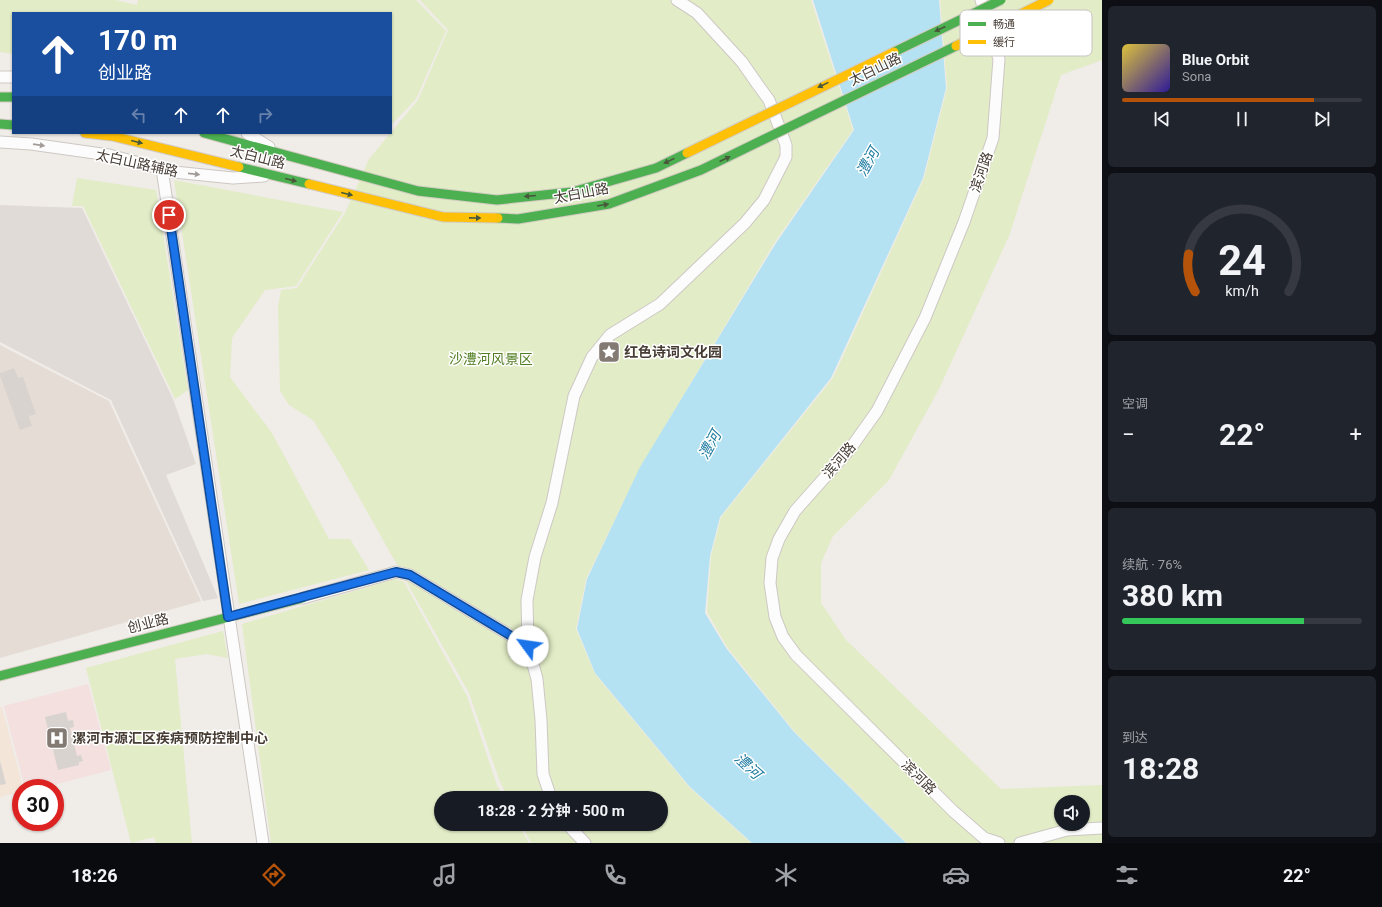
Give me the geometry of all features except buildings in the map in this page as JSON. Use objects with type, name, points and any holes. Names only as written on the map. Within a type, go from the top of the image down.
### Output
[{"type":"main road","name":"太白山路","points":[[980,10],[1001,0]]},
{"type":"main road","name":"太白山路","points":[[1029,10],[1049,0]]},
{"type":"main road","name":"太白山路","points":[[208,134],[418,191],[497,200],[572,192],[656,168],[960,20]]},
{"type":"main road","name":"太白山路","points":[[94,134],[112,136],[443,217],[518,219],[609,204],[701,170],[960,43]]},
{"type":"main road","points":[[0,97],[12,98]]},
{"type":"main road","points":[[0,124],[12,125]]},
{"type":"main road","name":"创业路","points":[[0,676],[303,598]]},
{"type":"street","points":[[549,791],[543,774],[541,720],[537,679],[528,646],[527,600],[535,557],[552,503],[574,396],[592,358],[610,335],[660,304],[745,223],[764,200],[786,157],[786,145],[769,100],[742,62],[697,13],[677,0]]},
{"type":"street","name":"滨河路","points":[[981,0],[984,10]]},
{"type":"street","name":"滨河路","points":[[998,56],[993,138],[964,222],[925,318],[876,411],[850,449],[814,488],[786,525],[772,558],[770,583],[775,617],[783,637],[796,655],[953,811],[984,838],[998,843]]},
{"type":"street","points":[[0,77],[12,77]]},
{"type":"street","points":[[249,134],[278,153]]},
{"type":"street","name":"太白山路辅路","points":[[0,142],[31,144],[109,156],[174,172],[234,178],[275,176]]},
{"type":"street","points":[[162,169],[262,843]]},
{"type":"street","points":[[303,598],[396,572],[410,575],[528,646]]},
{"type":"street","points":[[1020,843],[1067,830],[1102,828]]},
{"type":"street","points":[[574,831],[585,843]]},
{"type":"shaded area","points":[[0,205],[82,208],[173,399],[196,464],[166,475],[218,598],[203,601],[111,400],[0,342]]},
{"type":"shaded area","points":[[0,345],[109,401],[201,601],[0,658]]},
{"type":"shaded area","name":"漯河市源汇区疾病预防控制中心","points":[[88,684],[111,770],[64,782],[64,779],[23,779],[4,706]]},
{"type":"shaded area","points":[[0,707],[2,707],[21,779],[12,779],[12,794],[0,797]]},
{"type":"green space","points":[[0,0],[116,0],[137,5],[138,0],[416,0],[446,31],[416,99],[392,124],[392,12],[12,12],[12,54],[0,52]]},
{"type":"green space","name":"沙澧河风景区","points":[[420,0],[811,0],[853,130],[775,242],[640,468],[586,579],[576,629],[595,674],[690,788],[751,843],[531,843],[525,831],[668,831],[668,791],[504,791],[469,693],[342,467],[313,420],[289,405],[280,391],[278,307],[281,290],[297,288],[345,213],[369,159],[390,134],[392,134],[392,131],[418,100],[448,30]]},
{"type":"green space","points":[[940,0],[1102,0],[1102,60],[1061,75],[1009,236],[939,389],[889,480],[833,536],[821,563],[821,603],[846,640],[1001,789],[1102,785],[1102,843],[907,843],[795,732],[727,647],[707,612],[711,556],[721,517],[833,378],[924,178],[947,88]]},
{"type":"green space","points":[[77,178],[156,190],[188,390],[175,399],[83,206],[72,206]]},
{"type":"green space","points":[[174,180],[343,212],[296,286],[265,290],[232,338],[230,377],[272,433],[329,539],[350,539],[369,570],[239,604]]},
{"type":"green space","points":[[395,579],[404,582],[467,696],[500,791],[434,791],[434,831],[522,831],[529,843],[271,843],[242,624]]},
{"type":"green space","points":[[223,631],[228,658],[206,654],[175,659],[192,843],[156,843],[154,837],[131,843],[86,668]]},
{"type":"water","name":"澧河","points":[[813,0],[939,0],[946,88],[923,178],[831,378],[720,517],[710,556],[705,613],[726,648],[794,732],[906,843],[752,843],[690,787],[595,673],[577,629],[587,579],[640,467],[776,243],[854,130]]},
{"type":"traffic: fast","points":[[980,10],[1001,0]]},
{"type":"traffic: fast","points":[[894,52],[960,20]]},
{"type":"traffic: fast","points":[[498,218],[518,219],[609,204],[701,170],[956,46]]},
{"type":"traffic: fast","points":[[0,97],[12,97]]},
{"type":"traffic: fast","points":[[0,124],[12,125]]},
{"type":"traffic: fast","points":[[208,134],[315,163]]},
{"type":"traffic: fast","points":[[315,163],[418,191],[497,200],[572,192],[656,168],[687,153]]},
{"type":"traffic: fast","points":[[239,167],[309,184]]},
{"type":"traffic: fast","points":[[0,676],[303,598]]},
{"type":"traffic: slow","points":[[1029,10],[1049,0]]},
{"type":"traffic: slow","points":[[956,46],[960,44]]},
{"type":"traffic: slow","points":[[687,153],[894,52]]},
{"type":"traffic: slow","points":[[94,134],[112,136],[239,167]]},
{"type":"traffic: slow","points":[[309,184],[443,217],[498,218]]},
{"type":"place","name":"红色诗词文化园","points":[[609,352]]},
{"type":"place","name":"漯河市源汇区疾病预防控制中心","points":[[57,738]]},
{"type":"route","points":[[169,215],[228,617],[396,572],[410,575],[528,646]]}]
